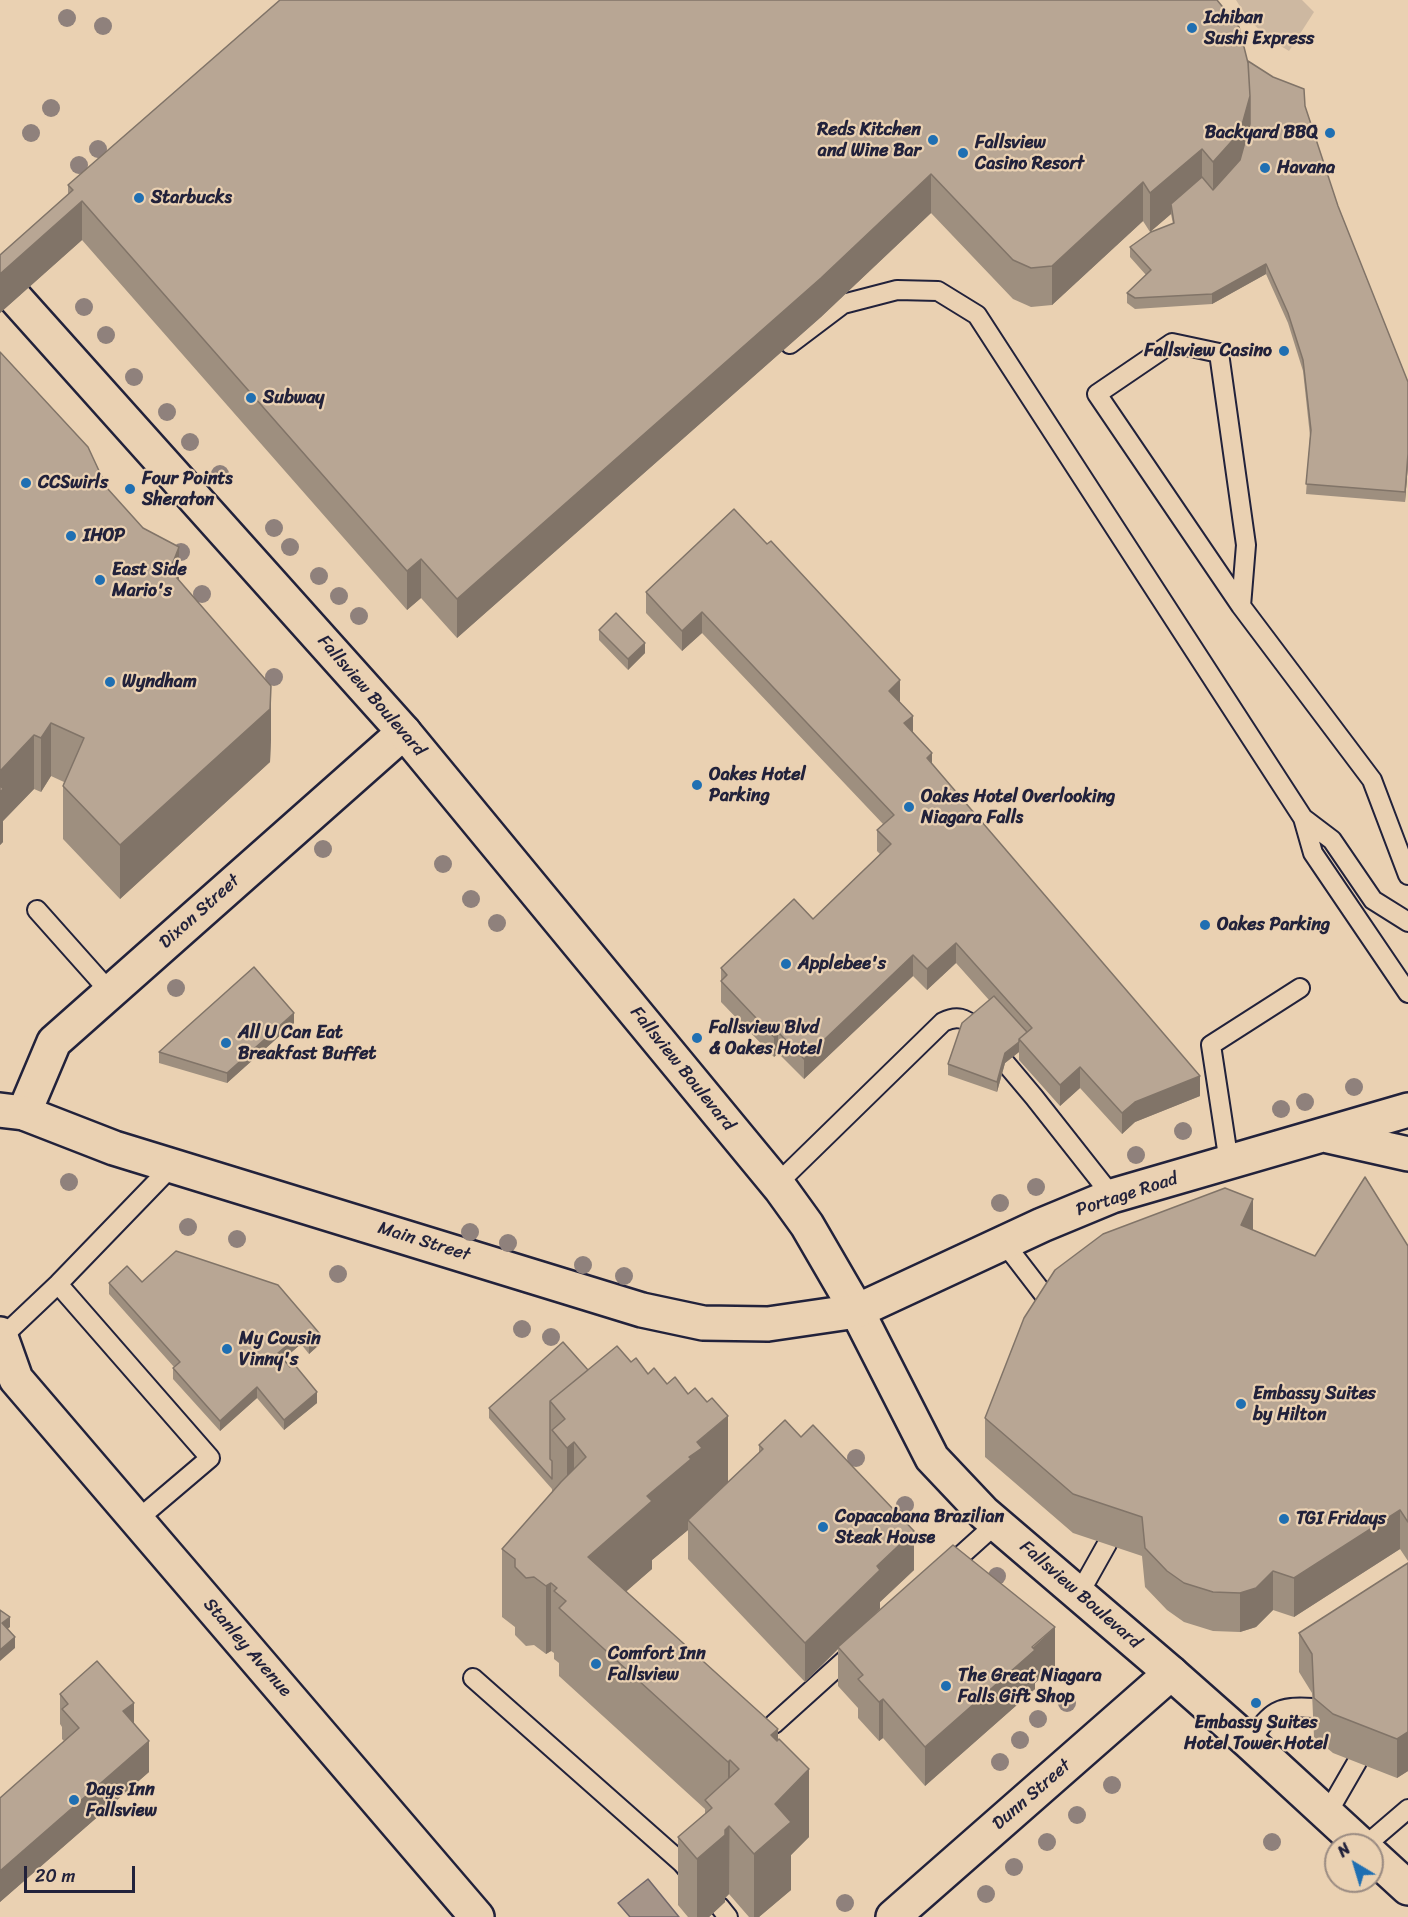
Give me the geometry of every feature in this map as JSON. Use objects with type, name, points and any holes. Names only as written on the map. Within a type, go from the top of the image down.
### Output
[{"type":"street","name":"Fallsview Boulevard","points":[[0,281],[404,732],[777,1184],[807,1225],[857,1311],[932,1458],[984,1513],[1171,1673],[1347,1833]]},
{"type":"street","name":"Dixon Street","points":[[12,1111],[54,1042],[404,732]]},
{"type":"street","name":"Portage Road","points":[[857,1311],[1042,1225],[1112,1196],[1323,1136],[1406,1108]]},
{"type":"street","name":"Main Street","points":[[12,1111],[114,1148],[642,1310],[703,1323],[768,1324],[857,1311]]},
{"type":"street","points":[[1323,1136],[1408,1154]]},
{"type":"street","name":"Stanley Avenue","points":[[1,1336],[8,1375],[137,1520],[477,1917]]},
{"type":"street","name":"Dunn Street","points":[[893,1917],[1171,1673]]},
{"type":"street","points":[[1384,1867],[1408,1888]]},
{"type":"lane","points":[[790,344],[843,304],[897,290],[938,291],[977,315],[1303,818],[1313,854],[1408,993]]},
{"type":"lane","points":[[1240,606],[1246,545],[1218,353],[1172,344],[1097,394],[1240,606],[1372,780],[1408,875]]},
{"type":"lane","points":[[1303,818],[1332,840],[1373,900],[1408,922]]},
{"type":"lane","points":[[37,910],[110,992]]},
{"type":"lane","points":[[1229,1163],[1212,1045],[1300,988]]},
{"type":"lane","points":[[777,1184],[943,1022],[952,1018],[966,1019],[976,1028],[1035,1097],[1112,1196]]},
{"type":"lane","points":[[1,1336],[58,1284],[173,1166]]},
{"type":"lane","points":[[1005,1244],[1054,1309]]},
{"type":"lane","points":[[58,1284],[210,1458],[137,1520]]},
{"type":"lane","points":[[937,1577],[997,1523]]},
{"type":"lane","points":[[1079,1594],[1107,1544]]},
{"type":"lane","points":[[774,1724],[868,1639]]},
{"type":"lane","points":[[473,1678],[682,1863],[701,1885]]},
{"type":"lane","points":[[1249,1742],[1265,1721],[1279,1710],[1293,1707],[1313,1708]]},
{"type":"lane","points":[[1327,1814],[1357,1762]]},
{"type":"lane","points":[[1380,1833],[1408,1809]]},
{"type":"shaded area","points":[[1236,0],[1302,0],[1314,12],[1289,51],[1259,29]]},
{"type":"shaded area","points":[[648,1879],[679,1917],[630,1917],[618,1903]]},
{"type":"building","points":[[280,0],[1217,0],[1239,27],[1248,63],[1250,96],[1240,132],[1213,162],[1202,149],[1150,193],[1143,182],[1052,266],[1031,268],[1013,260],[931,174],[821,278],[457,599],[421,559],[407,571],[82,201],[0,274],[0,255],[73,190],[68,185]]},
{"type":"building","points":[[1248,61],[1273,77],[1304,89],[1305,106],[1338,206],[1408,382],[1408,454],[1405,492],[1306,484],[1311,430],[1303,360],[1288,313],[1266,264],[1212,294],[1135,298],[1127,293],[1151,270],[1130,247],[1151,232],[1174,223],[1171,204],[1202,177],[1213,190],[1240,160],[1250,124]]},
{"type":"building","name":"Wyndham","points":[[0,352],[88,447],[107,488],[143,528],[179,547],[170,570],[271,686],[270,709],[120,845],[63,786],[84,738],[51,723],[41,738],[34,735],[0,771]]},
{"type":"building","name":"Oakes Hotel Overlooking Niagara Falls","points":[[734,509],[767,544],[771,541],[900,680],[889,691],[913,716],[904,723],[932,753],[927,758],[1200,1076],[1135,1102],[1122,1113],[1080,1067],[1060,1085],[1019,1039],[1032,1028],[956,943],[927,969],[913,955],[804,1059],[778,1032],[774,1037],[721,981],[727,975],[721,968],[794,899],[813,919],[891,844],[877,830],[894,815],[702,612],[682,631],[646,592]]},
{"type":"building","points":[[616,613],[645,643],[628,659],[599,630]]},
{"type":"building","name":"All U Can Eat Breakfast Buffet","points":[[254,967],[294,1013],[227,1073],[159,1052]]},
{"type":"building","points":[[994,996],[1027,1032],[1005,1053],[997,1082],[948,1064],[962,1023]]},
{"type":"building","points":[[1365,1177],[1408,1246],[1408,1522],[1400,1510],[1294,1578],[1273,1571],[1256,1588],[1240,1593],[1213,1592],[1184,1583],[1167,1571],[1145,1548],[1142,1517],[1073,1494],[985,1418],[1024,1318],[1055,1270],[1103,1234],[1225,1188],[1253,1199],[1241,1225],[1315,1256]]},
{"type":"building","name":"My Cousin Vinny's","points":[[176,1251],[278,1285],[320,1334],[309,1343],[301,1334],[278,1353],[290,1367],[294,1364],[317,1392],[284,1420],[257,1387],[220,1421],[173,1368],[180,1362],[109,1283],[127,1266],[142,1282]]},
{"type":"building","points":[[563,1342],[588,1370],[550,1401],[552,1479],[489,1408]]},
{"type":"building","points":[[617,1346],[631,1362],[636,1358],[648,1374],[654,1368],[667,1384],[675,1377],[688,1394],[695,1388],[707,1402],[712,1398],[728,1416],[697,1442],[702,1448],[689,1457],[691,1459],[647,1496],[652,1501],[588,1557],[778,1729],[771,1735],[777,1741],[779,1739],[809,1769],[775,1804],[791,1822],[754,1854],[729,1826],[725,1830],[725,1835],[697,1859],[678,1837],[712,1808],[705,1800],[739,1769],[730,1760],[728,1762],[559,1608],[566,1601],[554,1591],[557,1588],[551,1583],[546,1586],[534,1577],[526,1578],[515,1567],[515,1559],[502,1549],[586,1457],[574,1442],[567,1448],[552,1430],[565,1419],[550,1401]]},
{"type":"building","points":[[785,1420],[801,1437],[813,1425],[914,1531],[877,1566],[880,1570],[805,1643],[688,1520],[763,1449],[759,1445]]},
{"type":"building","points":[[953,1545],[1055,1627],[1032,1647],[1035,1650],[925,1747],[883,1699],[879,1702],[858,1679],[863,1675],[838,1647]]},
{"type":"building","points":[[1408,1563],[1408,1732],[1397,1739],[1333,1714],[1314,1698],[1312,1654],[1299,1633]]},
{"type":"building","points":[[0,1610],[10,1617],[2,1623],[15,1637],[0,1650]]},
{"type":"building","name":"Days Inn Fallsview","points":[[97,1661],[134,1703],[123,1711],[149,1741],[0,1871],[0,1798],[79,1728],[62,1709],[68,1704],[60,1694]]},
{"type":"place","name":"Ichiban Sushi Express","points":[[1192,28]]},
{"type":"place","name":"Backyard BBQ","points":[[1330,133]]},
{"type":"place","name":"Reds Kitchen and Wine Bar","points":[[933,140]]},
{"type":"place","name":"Fallsview Casino Resort","points":[[963,153]]},
{"type":"place","name":"Havana","points":[[1265,168]]},
{"type":"place","name":"Starbucks","points":[[139,198]]},
{"type":"place","name":"Fallsview Casino","points":[[1284,351]]},
{"type":"place","name":"Subway","points":[[251,398]]},
{"type":"place","name":"CCSwirls","points":[[26,483]]},
{"type":"place","name":"Four Points Sheraton","points":[[130,489]]},
{"type":"place","name":"IHOP","points":[[71,536]]},
{"type":"place","name":"East Side Mario's","points":[[100,580]]},
{"type":"place","name":"Wyndham","points":[[110,682]]},
{"type":"place","name":"Oakes Hotel Parking","points":[[697,785]]},
{"type":"place","name":"Oakes Hotel Overlooking Niagara Falls","points":[[909,807]]},
{"type":"place","name":"Oakes Parking","points":[[1205,925]]},
{"type":"place","name":"Applebee's","points":[[786,964]]},
{"type":"place","name":"Fallsview Blvd & Oakes Hotel","points":[[697,1038]]},
{"type":"place","name":"All U Can Eat Breakfast Buffet","points":[[226,1043]]},
{"type":"place","name":"My Cousin Vinny's","points":[[227,1349]]},
{"type":"place","name":"Embassy Suites by Hilton","points":[[1241,1404]]},
{"type":"place","name":"TGI Fridays","points":[[1284,1519]]},
{"type":"place","name":"Copacabana Brazilian Steak House","points":[[823,1527]]},
{"type":"place","name":"Comfort Inn Fallsview","points":[[596,1664]]},
{"type":"place","name":"The Great Niagara Falls Gift Shop","points":[[946,1686]]},
{"type":"place","name":"Embassy Suites Hotel Tower Hotel","points":[[1256,1703]]},
{"type":"place","name":"Days Inn Fallsview","points":[[74,1800]]}]
